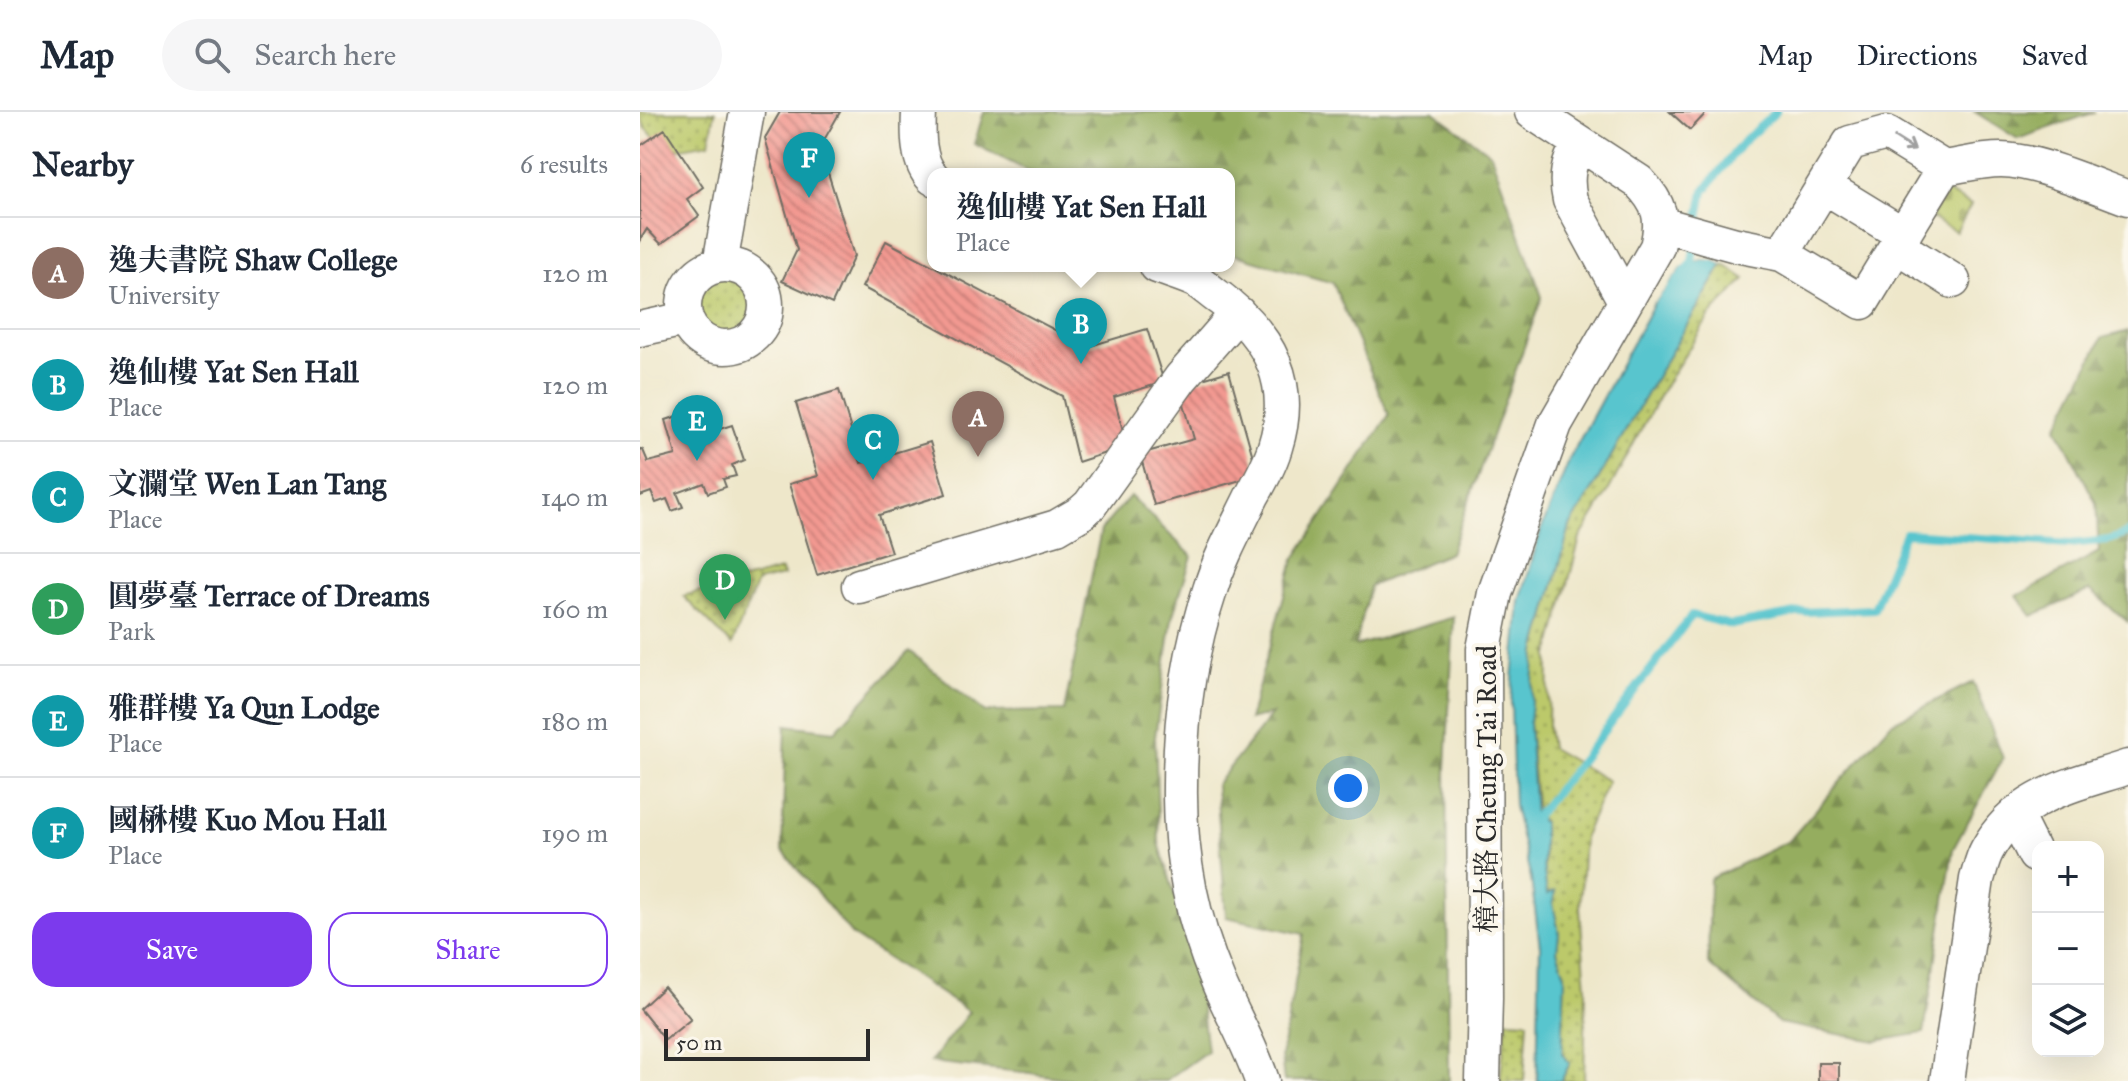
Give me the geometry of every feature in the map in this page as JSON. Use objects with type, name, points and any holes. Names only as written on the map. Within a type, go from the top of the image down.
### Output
[{"type":"street","points":[[720,264],[747,112]]},
{"type":"street","points":[[919,112],[918,137],[927,172]]},
{"type":"street","points":[[1532,112],[1639,182],[1652,195],[1666,226],[1782,254],[1862,302],[1944,168]]},
{"type":"street","points":[[1782,254],[1850,143],[1887,133],[1944,168],[2016,161],[2128,198]]},
{"type":"street","points":[[1579,144],[1567,171],[1570,200],[1625,301]]},
{"type":"street","points":[[1824,186],[1953,281]]},
{"type":"street","name":"樟大路 Cheung Tai Road","points":[[1483,1081],[1484,649],[1495,593],[1555,424],[1657,247],[1661,229],[1666,226]]},
{"type":"street","points":[[720,264],[737,266],[752,274],[762,287],[766,303],[764,318],[757,331],[747,341],[732,346],[704,342],[692,332],[685,319],[683,304],[694,277],[706,268],[720,264]]},
{"type":"street","points":[[1173,272],[1197,281],[1254,329],[1269,351],[1280,382],[1281,423],[1275,450],[1220,563],[1200,621],[1186,689],[1179,789],[1184,855],[1193,908],[1216,977],[1262,1081]]},
{"type":"street","points":[[859,586],[1057,527],[1081,513],[1090,505],[1181,378],[1238,313]]},
{"type":"street","points":[[640,329],[685,319]]},
{"type":"street","points":[[1947,1081],[1977,879],[1986,851],[2015,815],[2052,791],[2128,767]]},
{"type":"street","points":[[2015,815],[2032,849]]},
{"type":"green space","points":[[640,112],[715,112],[709,143],[666,151],[645,127]]},
{"type":"green space","points":[[984,112],[1434,112],[1491,154],[1542,297],[1450,553],[1370,586],[1355,646],[1454,617],[1446,768],[1449,1081],[1284,1081],[1281,1056],[1304,934],[1226,917],[1216,785],[1272,714],[1249,720],[1294,560],[1389,415],[1333,283],[1235,255],[1235,168],[1022,168],[974,144]]},
{"type":"green space","points":[[1975,112],[2095,112],[2018,139]]},
{"type":"green space","points":[[1945,191],[1971,205],[1956,232],[1931,218]]},
{"type":"green space","points":[[1723,264],[1745,279],[1709,317],[1663,389],[1580,538],[1549,655],[1548,728],[1551,748],[1608,781],[1584,836],[1580,908],[1586,988],[1584,1081],[1561,1081],[1570,1063],[1562,1054],[1565,975],[1557,951],[1559,933],[1553,904],[1555,892],[1544,896],[1543,822],[1537,815],[1529,723],[1536,651],[1570,526]]},
{"type":"green space","points":[[725,274],[737,276],[746,283],[753,292],[753,316],[746,325],[737,332],[725,334],[713,332],[704,325],[697,316],[695,304],[697,292],[704,283],[713,276]]},
{"type":"green space","points":[[2128,331],[2128,622],[2090,590],[2032,616],[2017,596],[2099,552],[2096,503],[2057,427],[2102,338]]},
{"type":"green space","points":[[1130,496],[1192,556],[1172,618],[1155,737],[1159,843],[1197,968],[1207,1051],[1165,1081],[1083,1081],[930,1062],[969,1012],[852,935],[782,850],[786,725],[835,731],[909,651],[985,712],[1064,711],[1101,530]]},
{"type":"green space","points":[[781,570],[783,576],[757,582],[732,645],[683,596]]},
{"type":"green space","points":[[1973,682],[2003,758],[1953,849],[1924,1033],[1876,1041],[1779,1023],[1708,964],[1710,879],[1789,841],[1891,723]]},
{"type":"green space","points":[[1507,1020],[1528,1021],[1524,1081],[1500,1081]]},
{"type":"water","points":[[1702,259],[1723,264],[1570,526],[1536,651],[1529,723],[1535,818],[1543,822],[1547,895],[1555,891],[1553,904],[1559,933],[1557,951],[1565,975],[1562,1054],[1570,1063],[1561,1081],[1537,1081],[1540,946],[1531,879],[1514,806],[1511,702],[1520,601],[1541,530],[1571,456],[1654,303],[1682,267]]},
{"type":"pier","points":[[1702,255],[1725,261],[1723,264],[1702,259],[1682,267],[1654,303],[1657,293],[1680,263]]},
{"type":"building","points":[[780,112],[840,112],[820,147],[854,256],[832,304],[782,281],[797,250],[765,138]]},
{"type":"building","points":[[1670,112],[1707,112],[1690,130]]},
{"type":"building","points":[[665,129],[703,187],[687,199],[699,216],[661,244],[647,229],[640,240],[640,146]]},
{"type":"building","points":[[886,241],[927,263],[927,272],[945,272],[1087,347],[1147,329],[1164,382],[1114,397],[1127,446],[1078,462],[1062,396],[862,287]]},
{"type":"building","points":[[1229,371],[1258,475],[1154,505],[1140,454],[1194,439],[1179,386]]},
{"type":"building","points":[[839,390],[861,463],[930,442],[946,494],[879,515],[891,552],[817,575],[789,484],[818,476],[796,403]]},
{"type":"building","points":[[687,413],[695,437],[732,425],[744,460],[732,465],[736,476],[723,479],[726,487],[708,493],[704,483],[677,493],[683,507],[672,511],[667,499],[656,503],[651,492],[640,496],[640,449],[648,462],[676,455],[666,420]]},
{"type":"building","points":[[664,987],[691,1019],[665,1040],[640,1009]]},
{"type":"building","points":[[1818,1063],[1839,1063],[1839,1081],[1818,1081]]},
{"type":"waterway","points":[[1697,228],[1704,191],[1743,142],[1776,112]]},
{"type":"waterway","points":[[1687,270],[1692,262],[1695,242]]},
{"type":"waterway","points":[[1532,826],[1537,815],[1692,615],[1731,625],[1802,612],[1874,609],[1905,533],[2070,544],[2109,540],[2128,533]]},
{"type":"place","name":"國楙樓 Kuo Mou Hall","points":[[809,198]]},
{"type":"place","name":"逸仙樓 Yat Sen Hall","points":[[1081,364]]},
{"type":"place","name":"逸夫書院 Shaw College","points":[[978,457]]},
{"type":"place","name":"雅群樓 Ya Qun Lodge","points":[[697,461]]},
{"type":"place","name":"文瀾堂 Wen Lan Tang","points":[[873,480]]},
{"type":"place","name":"圓夢臺 Terrace of Dreams","points":[[725,620]]}]
